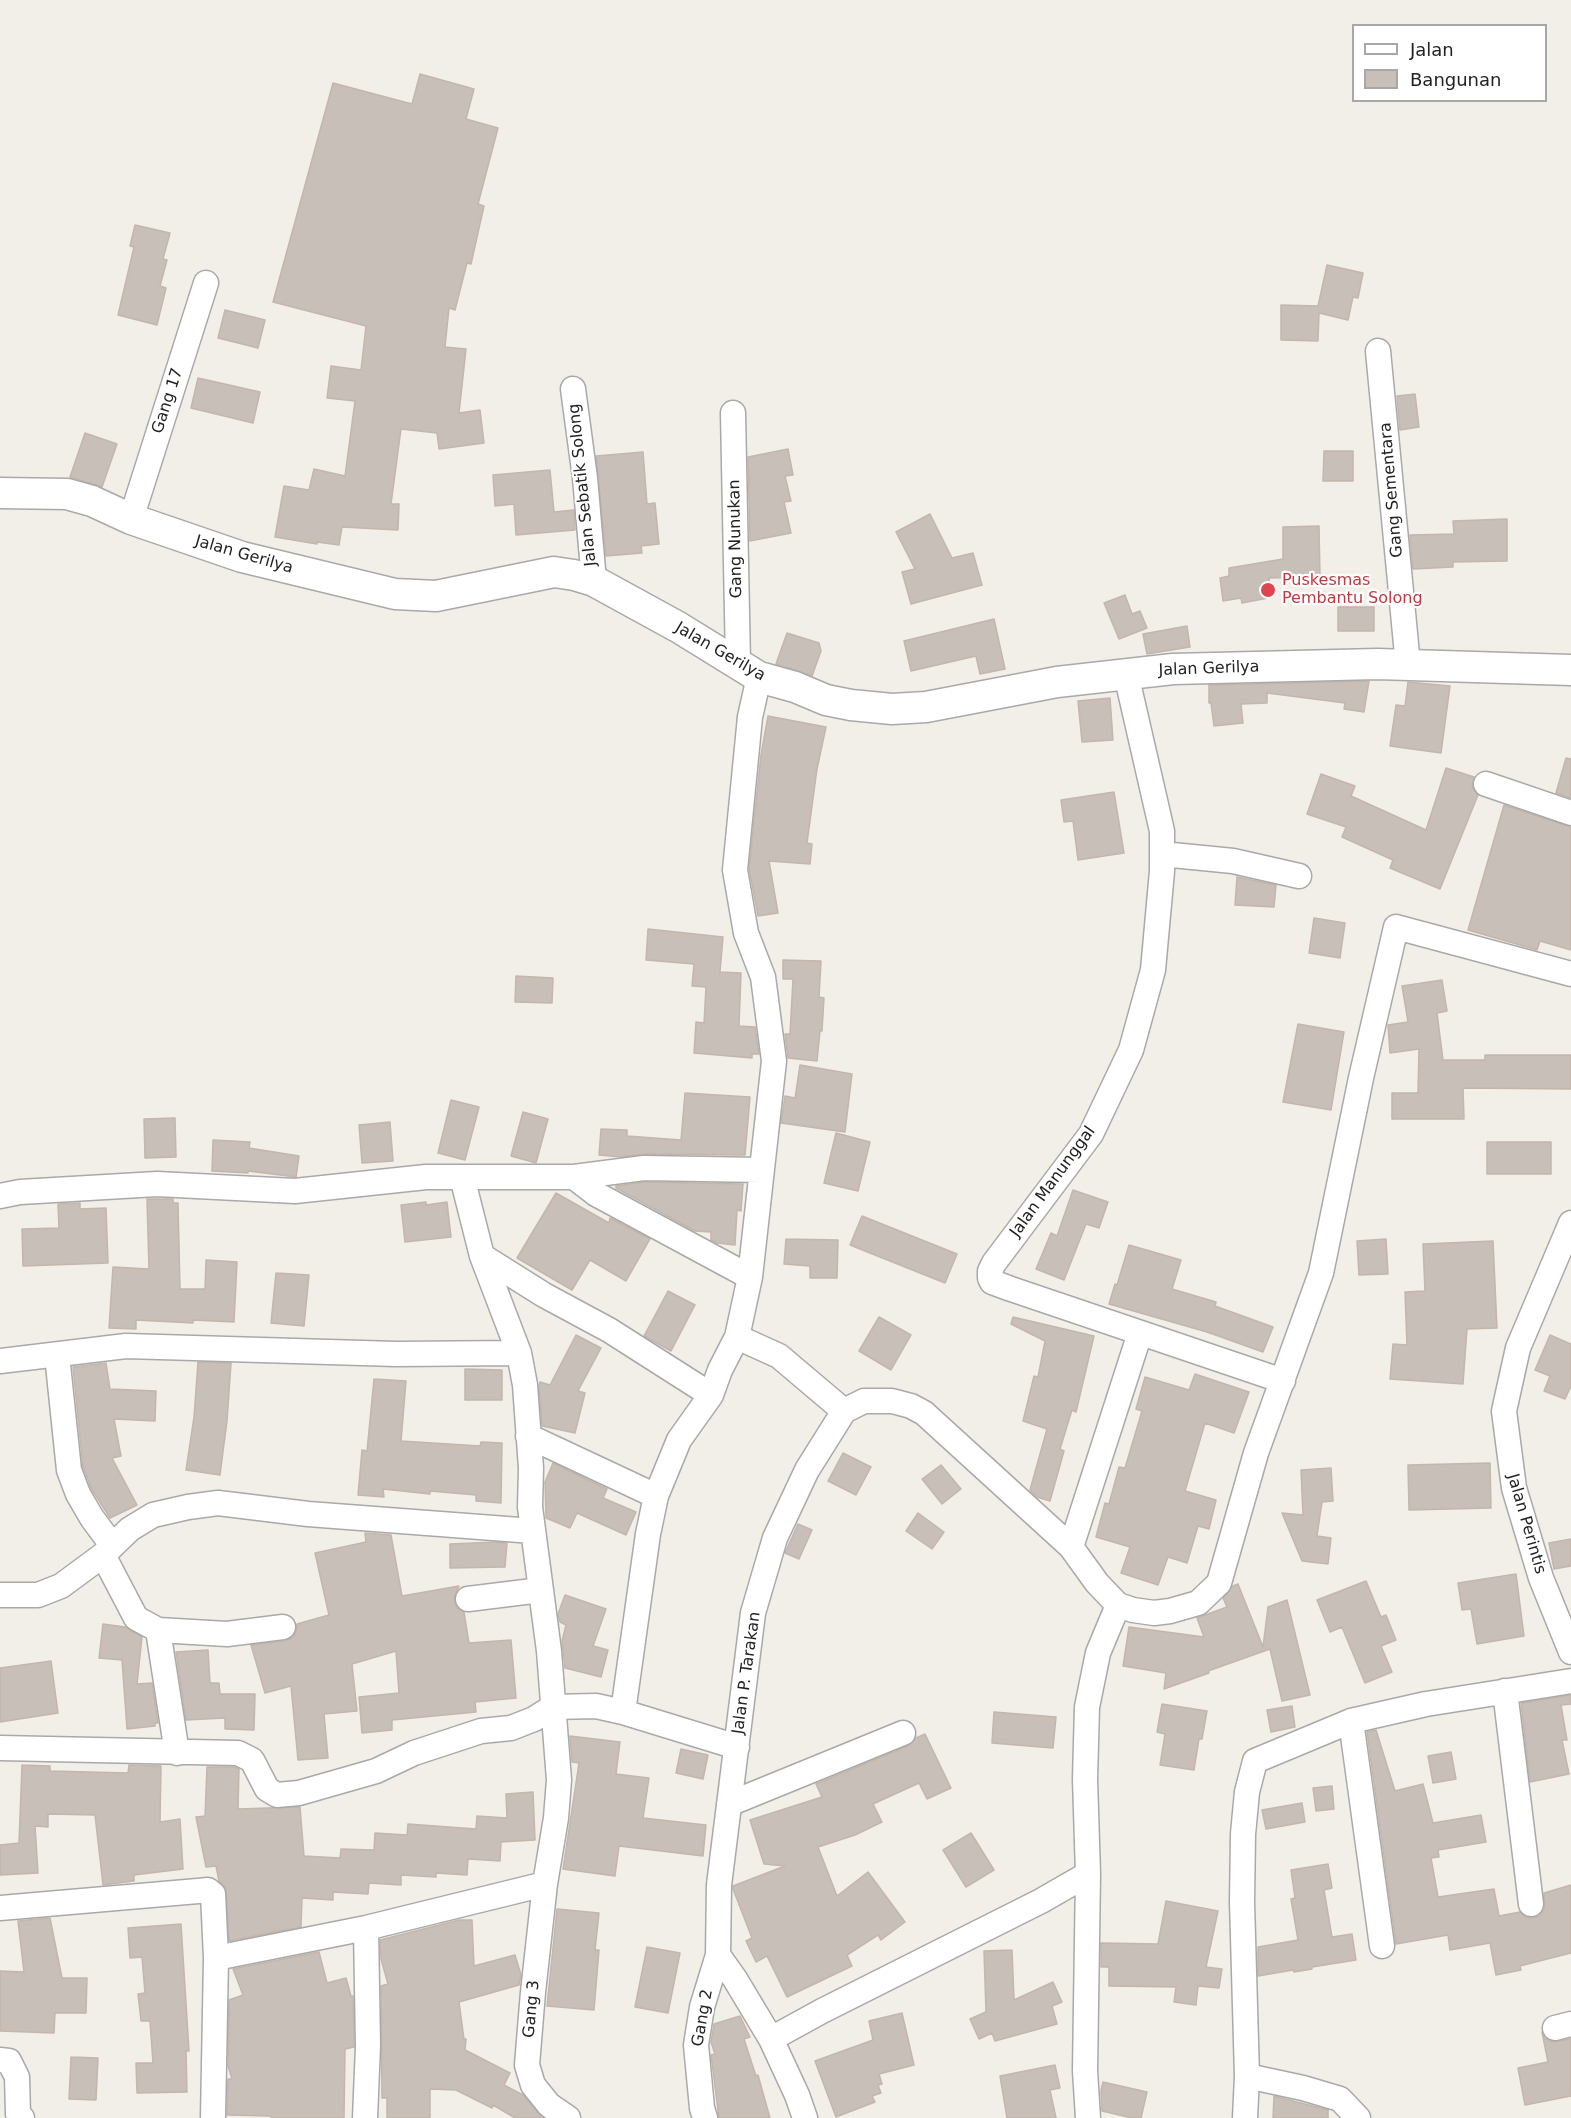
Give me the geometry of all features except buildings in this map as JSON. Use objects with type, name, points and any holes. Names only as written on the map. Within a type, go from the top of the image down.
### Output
[{"type":"street","name":"Gang 17","points":[[131,519],[206,283]]},
{"type":"street","name":"Gang Sementara","points":[[1378,351],[1408,665]]},
{"type":"street","name":"Jalan Sebatik Solong","points":[[573,389],[585,478],[594,581]]},
{"type":"street","name":"Gang Nunukan","points":[[623,1712],[648,1534],[656,1496],[668,1462],[679,1440],[711,1395],[720,1370],[737,1337],[750,1277],[774,1061],[763,977],[746,933],[735,870],[750,717],[733,413]]},
{"type":"street","name":"Jalan Gerilya","points":[[0,493],[67,494],[92,501],[131,519],[242,557],[395,594],[436,596],[554,572],[574,575],[594,581],[678,627],[749,671],[826,700],[851,705],[892,709],[926,707],[1057,682],[1173,669],[1408,665],[1571,670]]},
{"type":"street","name":"Jalan Manunggal","points":[[1126,674],[1162,831],[1153,970],[1131,1050],[1090,1134],[990,1271],[992,1282],[1011,1290],[1140,1333]]},
{"type":"street","points":[[1486,784],[1571,813]]},
{"type":"street","points":[[1162,854],[1233,861],[1299,876]]},
{"type":"street","points":[[737,1337],[779,1356],[844,1411],[864,1401],[892,1401],[918,1409],[1071,1547],[1097,1583],[1118,1605],[1133,1611],[1154,1613],[1198,1603],[1219,1583],[1256,1453],[1321,1273],[1361,1078],[1396,927],[1571,974]]},
{"type":"street","points":[[0,1196],[20,1192],[157,1184],[295,1191],[426,1177],[574,1177],[644,1168],[761,1170]]},
{"type":"street","name":"Gang 3","points":[[462,1177],[482,1256],[519,1353],[525,1385],[531,1468],[529,1493],[549,1651],[559,1779],[556,1818],[545,1884],[527,2065],[533,2085],[543,2098],[568,2118]]},
{"type":"street","points":[[574,1177],[596,1194],[750,1277]]},
{"type":"street","name":"Jalan Perintis","points":[[1571,1223],[1518,1348],[1504,1411],[1514,1488],[1541,1578],[1571,1652]]},
{"type":"street","points":[[482,1256],[544,1295],[609,1330],[711,1395]]},
{"type":"street","points":[[1071,1547],[1140,1333],[1283,1381]]},
{"type":"street","points":[[0,1361],[126,1346],[396,1354],[519,1353]]},
{"type":"street","points":[[57,1354],[69,1470],[78,1494],[108,1550],[136,1618],[158,1630],[227,1634],[283,1627]]},
{"type":"street","name":"Jalan P. Tarakan","points":[[718,1955],[719,1885],[753,1613],[775,1538],[807,1470],[844,1411]]},
{"type":"street","points":[[528,1436],[656,1496]]},
{"type":"street","points":[[0,1595],[38,1595],[61,1586],[108,1550],[130,1529],[153,1515],[218,1503],[308,1514],[533,1531]]},
{"type":"street","points":[[468,1599],[541,1590]]},
{"type":"street","points":[[1088,2118],[1085,2070],[1088,1874],[1085,1779],[1087,1707],[1098,1653],[1118,1605]]},
{"type":"street","points":[[158,1630],[177,1753]]},
{"type":"street","points":[[1245,2118],[1247,2076],[1242,1902],[1243,1834],[1250,1775],[1255,1761],[1351,1721],[1426,1704],[1571,1681]]},
{"type":"street","points":[[1505,1691],[1531,1904]]},
{"type":"street","points":[[0,1748],[238,1753],[247,1755],[252,1760],[267,1789],[277,1795],[299,1792],[376,1771],[414,1753],[481,1731],[511,1728],[534,1719],[553,1707],[596,1706],[737,1747]]},
{"type":"street","points":[[1351,1721],[1382,1946]]},
{"type":"street","points":[[729,1804],[903,1733]]},
{"type":"street","points":[[771,2039],[1041,1901],[1088,1874]]},
{"type":"street","points":[[216,1958],[366,1928],[545,1884]]},
{"type":"street","points":[[0,1908],[208,1890],[213,1894],[216,1958],[213,2118]]},
{"type":"street","points":[[365,2118],[368,2046],[366,1928]]},
{"type":"street","points":[[718,1955],[771,2039],[805,2118]]},
{"type":"street","name":"Gang 2","points":[[705,2118],[696,2045],[702,2007],[718,1955]]},
{"type":"street","points":[[0,2060],[9,2061],[17,2077],[18,2114],[22,2118]]},
{"type":"street","points":[[1247,2076],[1340,2099],[1358,2118]]},
{"type":"place","name":"Puskesmas Pembantu Solong","points":[[1268,590]]}]
